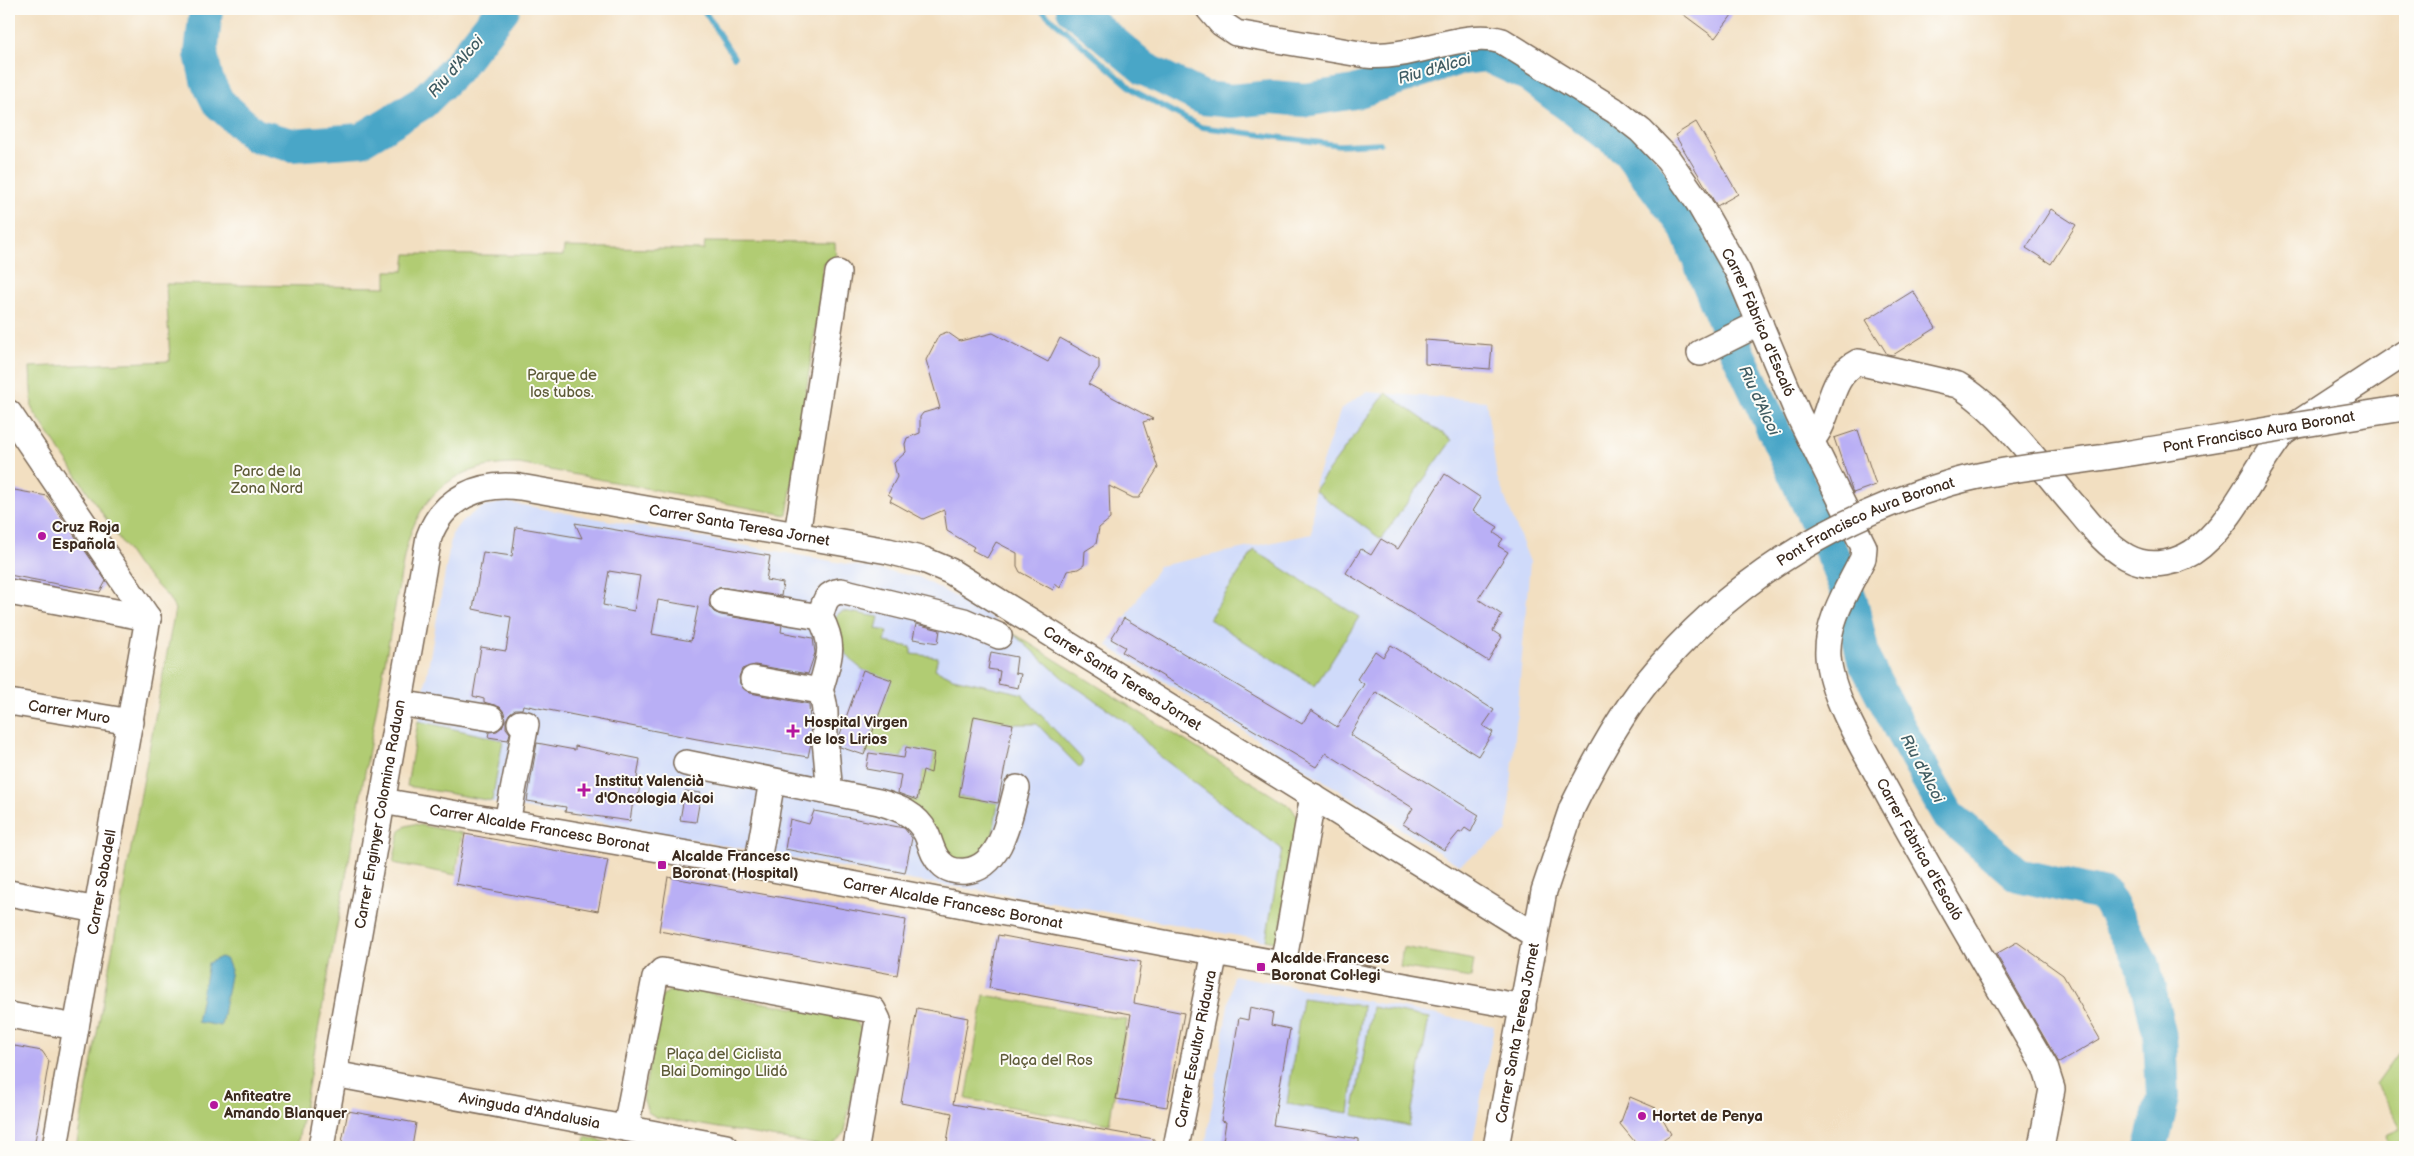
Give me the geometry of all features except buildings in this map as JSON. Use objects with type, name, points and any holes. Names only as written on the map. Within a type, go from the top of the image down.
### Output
[{"type":"street","name":"Carrer Fàbrica d'Escaló","points":[[1209,9],[1221,24],[1236,33],[1381,57],[1408,54],[1472,38],[1494,38],[1508,44],[1614,110],[1658,148],[1698,202],[1738,272],[1811,441],[1864,547],[1863,558],[1833,619],[1829,633],[1828,658],[1836,689],[1852,725],[1917,847],[2045,1066],[2052,1089],[2041,1147]]},
{"type":"street","points":[[797,534],[838,273]]},
{"type":"street","points":[[1700,353],[1759,323]]},
{"type":"street","points":[[1811,441],[1820,432],[1840,376],[1847,368],[1858,362],[1958,385],[1970,392],[1995,414],[2092,527],[2114,548],[2128,558],[2142,563],[2169,563],[2186,556],[2211,536],[2238,503],[2271,448],[2283,433],[2405,353]]},
{"type":"street","name":"Pont Francisco Aura Boronat","points":[[1535,935],[1551,868],[1572,808],[1620,722],[1647,682],[1674,653],[1740,590],[1784,557],[1831,531],[1875,510],[1952,483],[2405,408]]},
{"type":"street","points":[[9,413],[148,618]]},
{"type":"street","name":"Carrer Santa Teresa Jornet","points":[[463,496],[493,486],[520,486],[902,554],[950,571],[1535,935],[1496,1147]]},
{"type":"street","name":"Carrer Enginyer Colomina Raduan","points":[[320,1147],[429,537],[440,514],[463,496]]},
{"type":"street","points":[[837,794],[825,741],[827,715],[825,702],[820,691],[830,649],[830,640],[820,617],[826,598],[831,594],[841,591],[964,621],[999,636]]},
{"type":"street","points":[[9,592],[148,618]]},
{"type":"street","points":[[723,601],[820,617]]},
{"type":"street","name":"Carrer Sabadell","points":[[55,1147],[148,618]]},
{"type":"street","points":[[753,679],[820,691]]},
{"type":"street","name":"Carrer Muro","points":[[9,702],[131,722]]},
{"type":"street","points":[[399,703],[491,718]]},
{"type":"street","points":[[507,822],[526,724],[520,723]]},
{"type":"street","points":[[686,763],[901,809],[911,815],[926,833],[933,851],[942,865],[959,872],[972,870],[981,865],[998,848],[1017,788]]},
{"type":"street","points":[[757,866],[772,781]]},
{"type":"street","points":[[1283,964],[1313,796]]},
{"type":"street","name":"Carrer Alcalde Francesc Boronat","points":[[382,800],[757,866],[1215,952],[1523,1007]]},
{"type":"street","points":[[9,893],[97,910]]},
{"type":"street","name":"Carrer Escultor Ridaura","points":[[1176,1147],[1215,952]]},
{"type":"street","points":[[626,1128],[654,978],[662,971],[873,1010],[878,1020],[856,1147]]},
{"type":"street","points":[[9,1015],[76,1027]]},
{"type":"street","name":"Avinguda d'Andalusia","points":[[334,1074],[726,1147]]},
{"type":"shaded area","points":[[1366,392],[1486,401],[1497,477],[1530,562],[1507,832],[1459,865],[1107,646],[1159,566],[1312,534],[1315,482],[1341,409]]},
{"type":"shaded area","name":"Hospital Virgen de los Lirios","points":[[506,502],[919,577],[985,613],[1011,632],[1291,807],[1278,943],[1023,897],[915,881],[407,786],[452,534],[460,523],[477,510],[485,506]]},
{"type":"shaded area","points":[[1233,975],[1494,1026],[1472,1147],[1205,1147]]},
{"type":"green space","name":"Parc de la Zona Nord","points":[[705,242],[835,243],[836,262],[823,263],[820,301],[787,515],[519,464],[496,465],[475,469],[457,477],[442,487],[429,500],[418,516],[404,557],[297,1147],[76,1147],[175,609],[168,597],[137,565],[32,409],[30,367],[170,361],[166,284],[386,287],[386,271],[404,271],[406,254],[563,256],[564,247],[704,250]]},
{"type":"green space","points":[[1386,393],[1452,440],[1381,539],[1314,490]]},
{"type":"green space","points":[[1254,550],[1359,617],[1315,686],[1209,619]]},
{"type":"green space","points":[[843,611],[879,617],[876,629],[887,631],[885,642],[911,647],[911,654],[938,657],[935,669],[953,678],[1023,694],[1084,761],[1080,768],[1037,724],[1013,724],[974,717],[959,796],[998,803],[992,840],[983,857],[955,866],[908,805],[907,799],[917,800],[923,770],[931,772],[934,754],[906,747],[901,758],[869,753],[864,755],[891,680],[865,671],[856,665],[845,652],[837,637],[834,622],[836,615]]},
{"type":"green space","points":[[1011,632],[1291,807],[1299,819],[1278,943],[1266,940],[1282,849],[1157,754],[1128,723],[1064,679]]},
{"type":"green space","points":[[418,721],[503,740],[492,801],[407,786]]},
{"type":"green space","points":[[414,824],[462,833],[456,875],[393,863],[400,830]]},
{"type":"green space","points":[[1403,947],[1474,960],[1471,978],[1400,967]]},
{"type":"green space","name":"Plaça del Ciclista Blai Domingo Llidó","points":[[675,987],[854,1019],[863,1031],[845,1131],[841,1137],[833,1143],[823,1146],[656,1117],[648,1112],[643,1098],[662,996]]},
{"type":"green space","name":"Plaça del Ros","points":[[984,995],[1127,1020],[1109,1124],[966,1099]]},
{"type":"green space","points":[[1302,998],[1363,1006],[1349,1113],[1287,1104]]},
{"type":"green space","points":[[1372,1007],[1429,1018],[1409,1126],[1353,1115]]},
{"type":"green space","points":[[2405,1044],[2405,1147],[2390,1147],[2387,1134],[2401,1128],[2376,1084]]},
{"type":"green space","points":[[586,1137],[623,1147],[584,1147]]},
{"type":"water","points":[[221,957],[227,960],[231,970],[221,1026],[197,1022],[208,963]]},
{"type":"waterway","name":"Riu d'Alcoi","points":[[206,9],[201,54],[207,80],[218,102],[254,135],[292,145],[361,140],[422,103],[455,70],[503,9]]},
{"type":"waterway","points":[[703,9],[734,57]]},
{"type":"waterway","points":[[1040,9],[1136,92],[1201,127],[1339,145],[1380,143]]},
{"type":"waterway","name":"Riu d'Alcoi","points":[[1073,9],[1145,69],[1203,98],[1232,101],[1272,97],[1305,100],[1355,92],[1456,59],[1486,55],[1529,75],[1628,150],[1685,226],[1734,345],[1836,563],[1851,601],[1864,660],[1948,815],[2018,875],[2105,895],[2144,967],[2160,1037],[2163,1098],[2151,1147]]},
{"type":"waterway","points":[[1106,9],[1136,12],[1151,9]]},
{"type":"place","name":"Cruz Roja Española","points":[[42,536]]},
{"type":"place","name":"Hospital Virgen de los Lirios","points":[[793,731]]},
{"type":"place","name":"Institut Valencià d'Oncologia Alcoi","points":[[584,790]]},
{"type":"place","name":"Alcalde Francesc Boronat (Hospital)","points":[[662,865]]},
{"type":"place","name":"Alcalde Francesc Boronat Col·legi","points":[[1261,967]]},
{"type":"place","name":"Anfiteatre Amando Blanquer","points":[[214,1105]]},
{"type":"place","name":"Hortet de Penya","points":[[1642,1116]]},
{"type":"park label","name":"Parque de los tubos.","points":[[562,384]]}]
